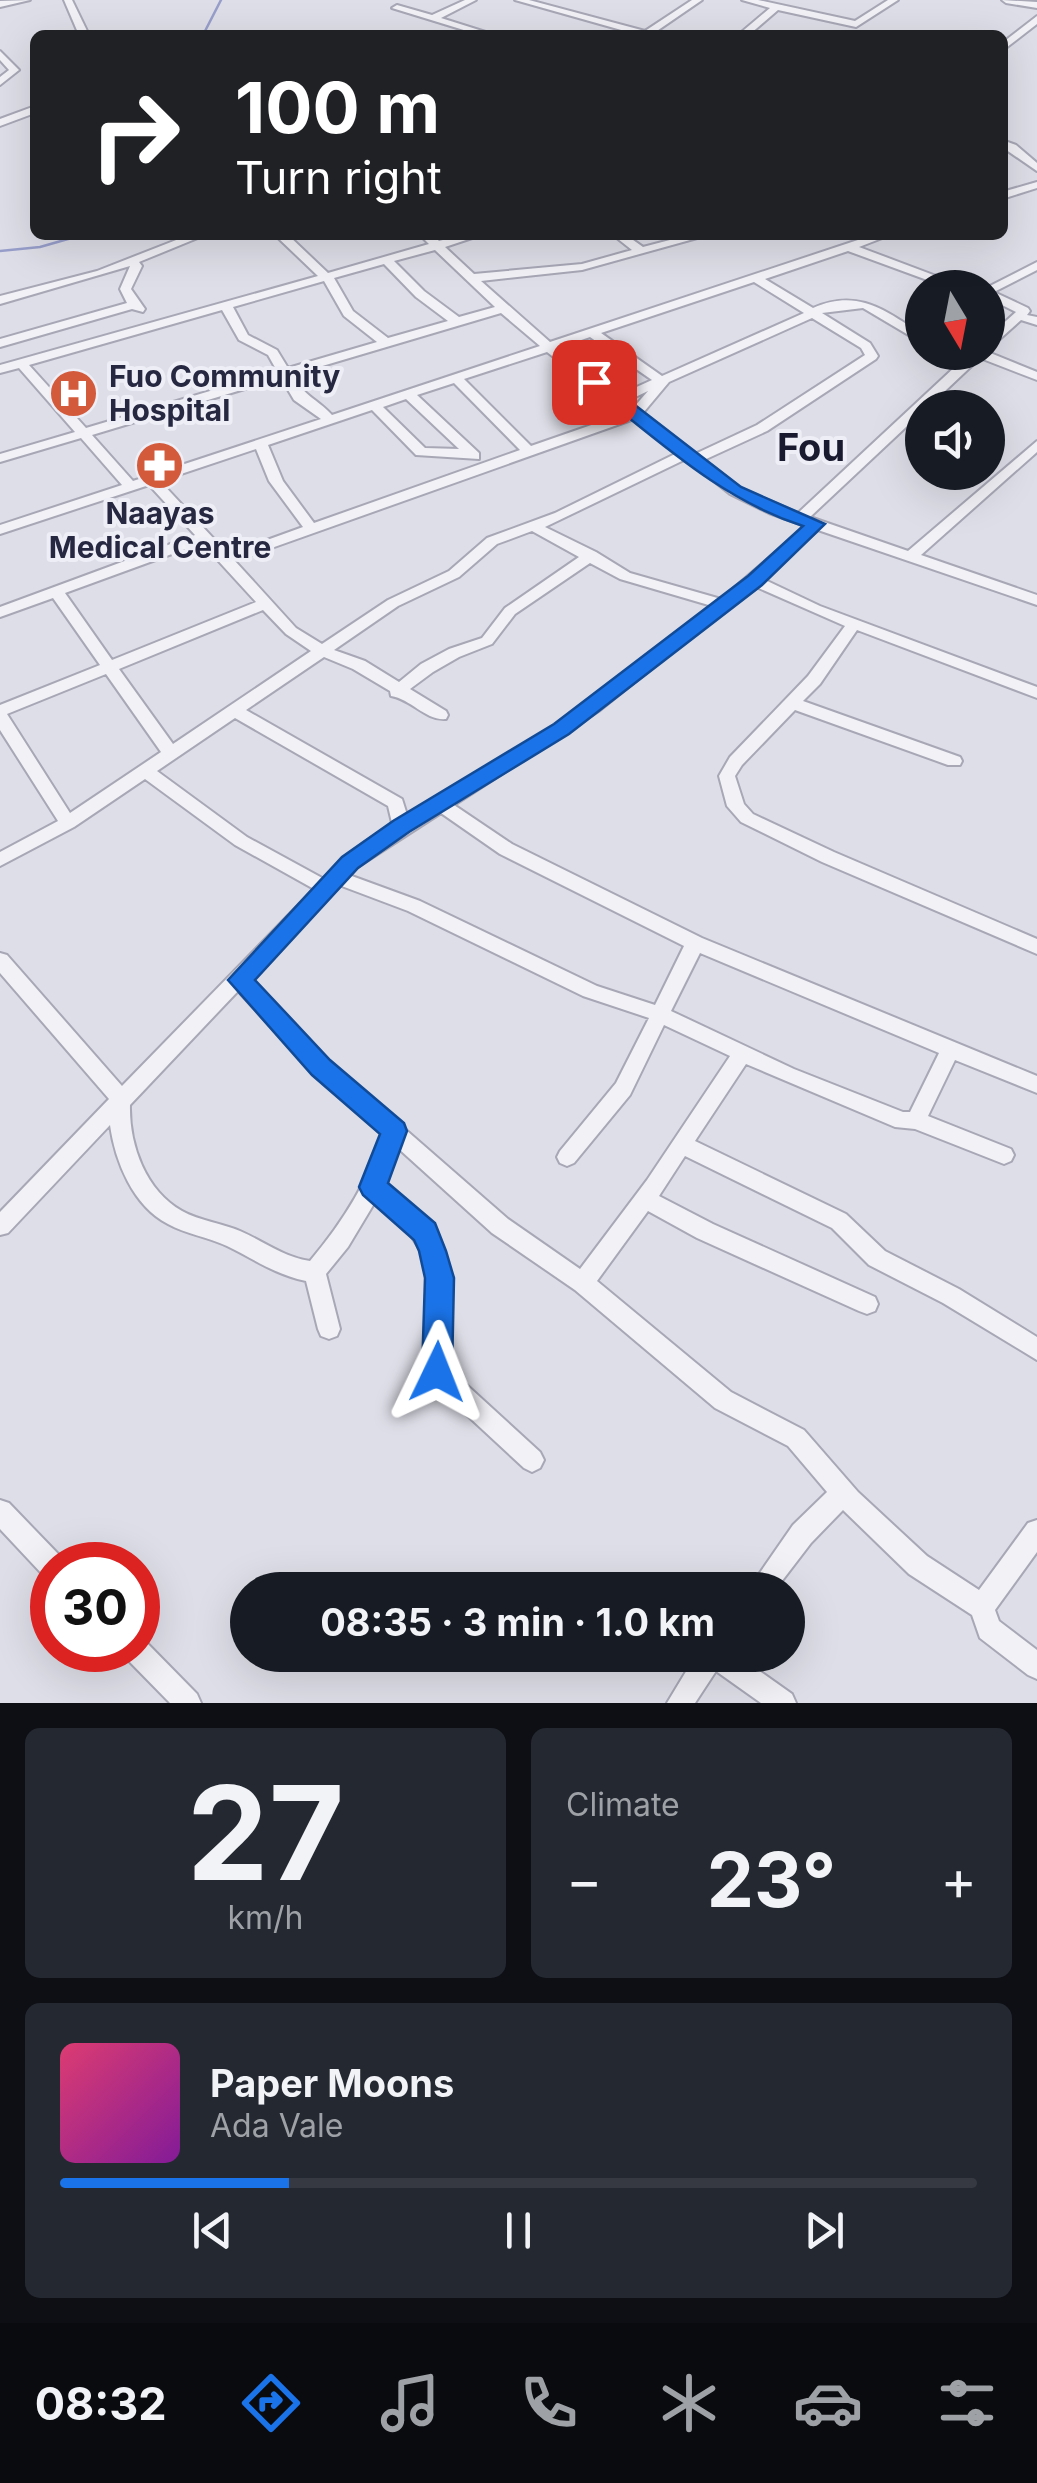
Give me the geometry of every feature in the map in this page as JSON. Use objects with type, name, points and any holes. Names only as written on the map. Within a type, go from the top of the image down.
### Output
[{"type":"street","points":[[0,4],[26,0]]},
{"type":"street","points":[[68,0],[82,30]]},
{"type":"street","points":[[435,18],[472,0]]},
{"type":"street","points":[[524,0],[632,30]]},
{"type":"street","points":[[681,0],[696,1]]},
{"type":"street","points":[[746,0],[856,24]]},
{"type":"street","points":[[749,30],[799,0]]},
{"type":"street","points":[[856,30],[850,28],[894,0]]},
{"type":"street","points":[[1006,0],[1037,6]]},
{"type":"street","points":[[652,30],[696,1]]},
{"type":"street","points":[[397,8],[474,30]]},
{"type":"street","points":[[1008,43],[1037,19]]},
{"type":"street","points":[[0,54],[14,70],[0,82]]},
{"type":"street","points":[[0,123],[30,111]]},
{"type":"street","points":[[1008,146],[1037,168]]},
{"type":"street","points":[[1008,194],[1037,184]]},
{"type":"street","points":[[0,300],[101,274],[186,240]]},
{"type":"street","points":[[287,240],[325,276],[348,313],[386,343]]},
{"type":"street","points":[[0,369],[385,259],[431,240],[548,346],[688,458],[751,500],[1037,600]]},
{"type":"street","points":[[626,240],[642,252]]},
{"type":"street","points":[[474,278],[595,265],[669,240]]},
{"type":"street","points":[[0,530],[869,240]]},
{"type":"street","points":[[848,247],[912,270]]},
{"type":"street","points":[[385,259],[420,294],[457,322]]},
{"type":"street","points":[[132,261],[136,266],[123,286],[125,296],[156,326]]},
{"type":"street","points":[[1005,283],[1037,265]]},
{"type":"street","points":[[493,296],[517,276]]},
{"type":"street","points":[[0,860],[68,823],[393,603],[454,574],[492,540],[762,428],[872,356],[866,346],[756,278]]},
{"type":"street","points":[[1005,328],[1037,297]]},
{"type":"street","points":[[1005,303],[1037,322]]},
{"type":"street","points":[[618,400],[826,306],[865,304],[905,328]]},
{"type":"street","points":[[0,343],[134,305]]},
{"type":"street","points":[[226,306],[243,338],[273,354],[299,397],[329,419]]},
{"type":"street","points":[[0,458],[503,308]]},
{"type":"street","points":[[591,332],[663,382]]},
{"type":"street","points":[[23,365],[130,486]]},
{"type":"street","points":[[1005,366],[1037,376]]},
{"type":"street","points":[[0,1226],[350,862],[401,826],[562,729],[755,580],[808,521],[961,370]]},
{"type":"street","points":[[456,379],[529,452]]},
{"type":"street","points":[[227,559],[635,414],[663,382]]},
{"type":"street","points":[[410,394],[486,468]]},
{"type":"street","points":[[374,405],[420,452],[471,454]]},
{"type":"street","points":[[260,443],[276,481],[312,530]]},
{"type":"street","points":[[912,556],[1037,445]]},
{"type":"street","points":[[151,478],[291,630],[320,650],[359,665],[440,715]]},
{"type":"street","points":[[533,526],[625,576],[722,604]]},
{"type":"street","points":[[0,612],[206,536]]},
{"type":"street","points":[[398,692],[427,668],[488,642],[510,611],[591,555]]},
{"type":"street","points":[[755,580],[854,624],[1037,693]]},
{"type":"street","points":[[56,591],[170,752]]},
{"type":"street","points":[[68,823],[0,714],[264,604]]},
{"type":"street","points":[[854,624],[814,680],[727,776],[736,806],[747,818],[828,858],[1036,944]]},
{"type":"street","points":[[792,703],[954,761]]},
{"type":"street","points":[[235,711],[396,803],[401,826]]},
{"type":"street","points":[[145,770],[241,841],[331,882],[414,906],[590,990],[660,1014],[742,1054],[902,1122],[916,1120],[1004,1155]]},
{"type":"street","points":[[440,804],[506,849],[695,943],[1037,1086]]},
{"type":"street","points":[[567,1157],[624,1089],[695,943]]},
{"type":"street","points":[[1,962],[120,1098],[118,1118],[133,1174],[170,1215],[234,1238],[284,1268],[315,1272]]},
{"type":"street","points":[[240,980],[321,1068],[500,1226],[583,1283],[723,1400],[796,1438],[918,1566],[982,1607],[989,1628],[1037,1666]]},
{"type":"street","points":[[916,1120],[949,1052]]},
{"type":"street","points":[[583,1283],[645,1199],[742,1054]]},
{"type":"street","points":[[315,1272],[334,1251],[372,1187],[394,1131]]},
{"type":"street","points":[[682,1144],[839,1221],[877,1258],[951,1296],[1037,1349]]},
{"type":"street","points":[[372,1187],[426,1232],[440,1278],[437,1372],[532,1460]]},
{"type":"street","points":[[645,1199],[705,1231],[866,1304]]},
{"type":"street","points":[[315,1272],[329,1328]]},
{"type":"street","points":[[774,1572],[802,1534],[844,1492]]},
{"type":"street","points":[[0,1512],[30,1543]]},
{"type":"street","points":[[982,1607],[1037,1532]]},
{"type":"street","points":[[158,1672],[188,1703]]},
{"type":"street","points":[[680,1703],[701,1672]]},
{"type":"street","points":[[738,1672],[783,1703]]},
{"type":"waterway","points":[[206,30],[221,0]]},
{"type":"waterway","points":[[0,251],[64,240]]},
{"type":"place","name":"Fuo Community Hospital","points":[[74,394]]},
{"type":"place","name":"Naayas Medical Centre","points":[[160,465]]},
{"type":"district","name":"Fou","points":[[811,448]]},
{"type":"route","points":[[437,1372],[434,1360],[440,1278],[426,1232],[372,1187],[394,1131],[321,1068],[240,980],[350,862],[401,826],[562,729],[755,580],[816,524],[735,491],[594,382]]}]
